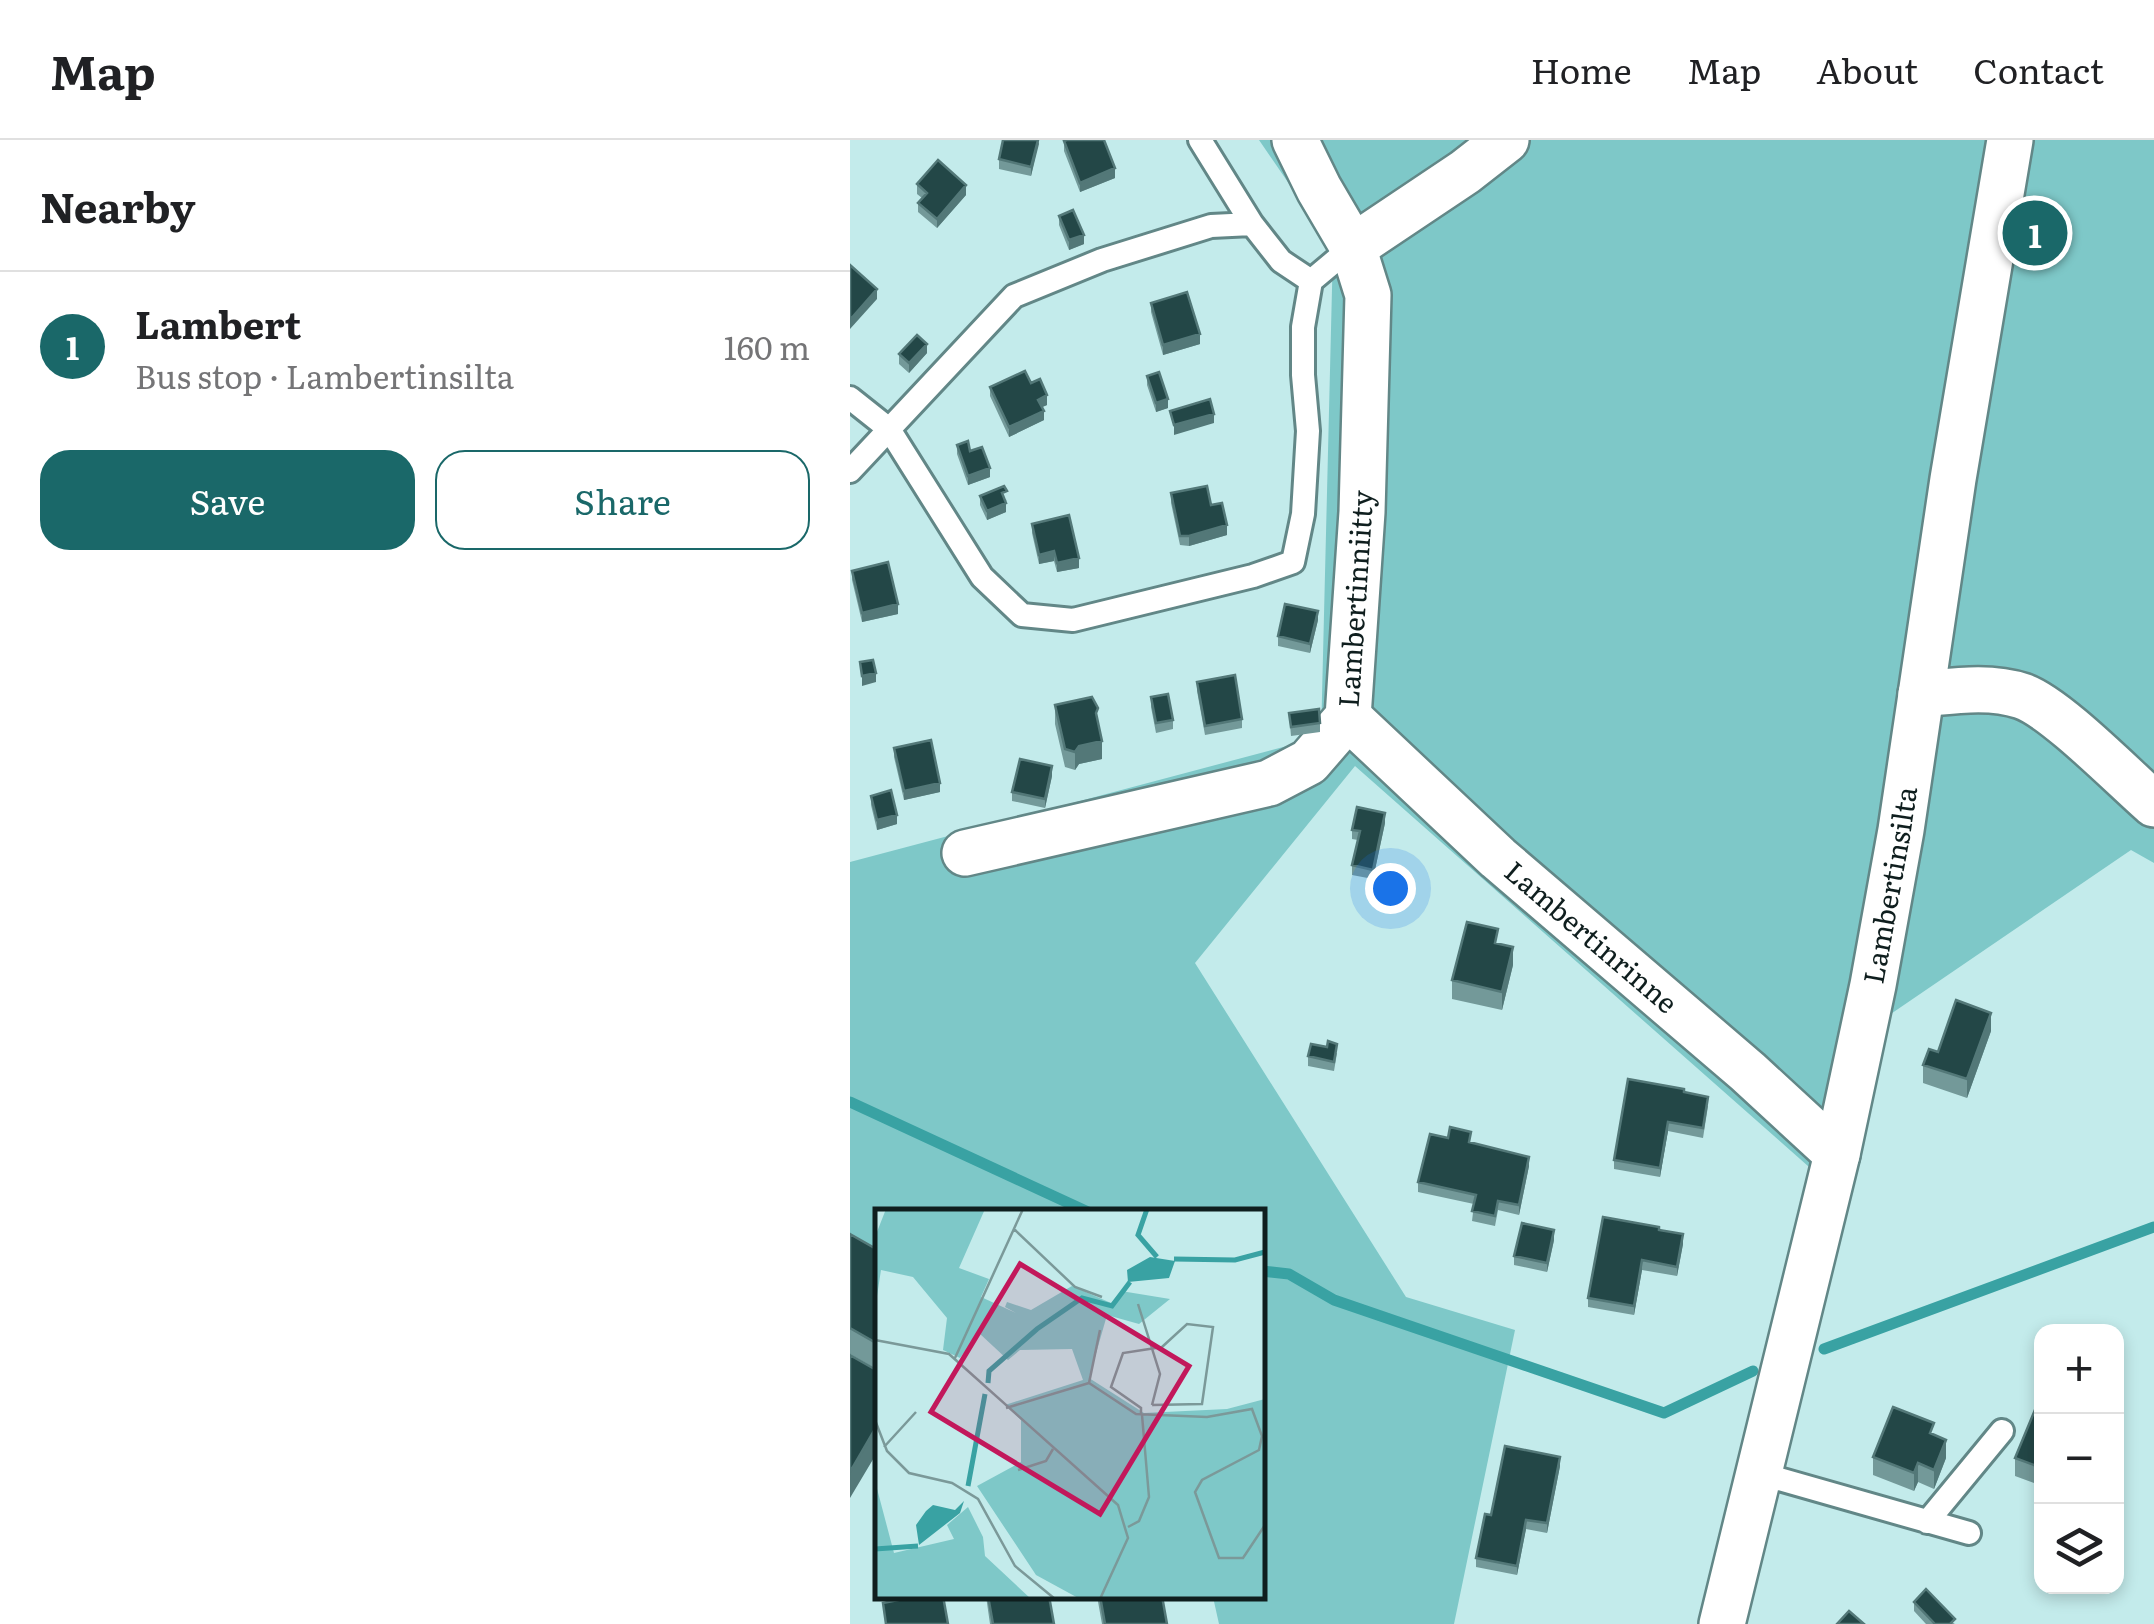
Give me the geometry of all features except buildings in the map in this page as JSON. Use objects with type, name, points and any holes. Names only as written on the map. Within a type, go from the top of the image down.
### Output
[{"type":"street","name":"Lambertinniitty","points":[[965,853],[1269,783],[1309,762],[1348,717],[1362,512],[1368,295],[1355,254],[1295,140]]},
{"type":"street","points":[[1355,254],[1506,140]]},
{"type":"street","name":"Lambertinsilta","points":[[1722,1624],[1874,985],[1952,479],[2010,140]]},
{"type":"street","points":[[1921,694],[1959,690],[2022,696],[2044,708],[2154,804]]},
{"type":"street","name":"Lambertinrinne","points":[[1348,717],[1498,858],[1748,1072],[1836,1154]]},
{"type":"lane","points":[[1200,140],[1252,224],[1281,261],[1311,281]]},
{"type":"lane","points":[[850,470],[1014,296],[1102,260],[1174,237],[1211,226],[1252,224]]},
{"type":"lane","points":[[850,398],[889,429],[982,577],[1022,616],[1073,620],[1266,571],[1293,562],[1303,514],[1308,432],[1302,326],[1311,281],[1342,255],[1355,254]]},
{"type":"lane","points":[[1927,1522],[2002,1431]]},
{"type":"lane","points":[[1758,1472],[1969,1534]]},
{"type":"shaded area","points":[[1259,140],[2154,140],[2154,863],[2131,850],[1879,1022],[1817,1174],[1355,766],[1195,963],[1406,1297],[1515,1330],[1454,1624],[1219,1624],[1213,1599],[1265,1599],[1265,1209],[875,1209],[875,1250],[850,1235],[850,862],[1321,737],[1333,248]]},
{"type":"waterway","points":[[850,1102],[1082,1209]]},
{"type":"waterway","points":[[1824,1349],[2154,1227]]},
{"type":"waterway","points":[[1265,1271],[1289,1274],[1334,1300],[1664,1413],[1753,1371]]},
{"type":"place","name":"Lambert","points":[[2035,233]]}]
